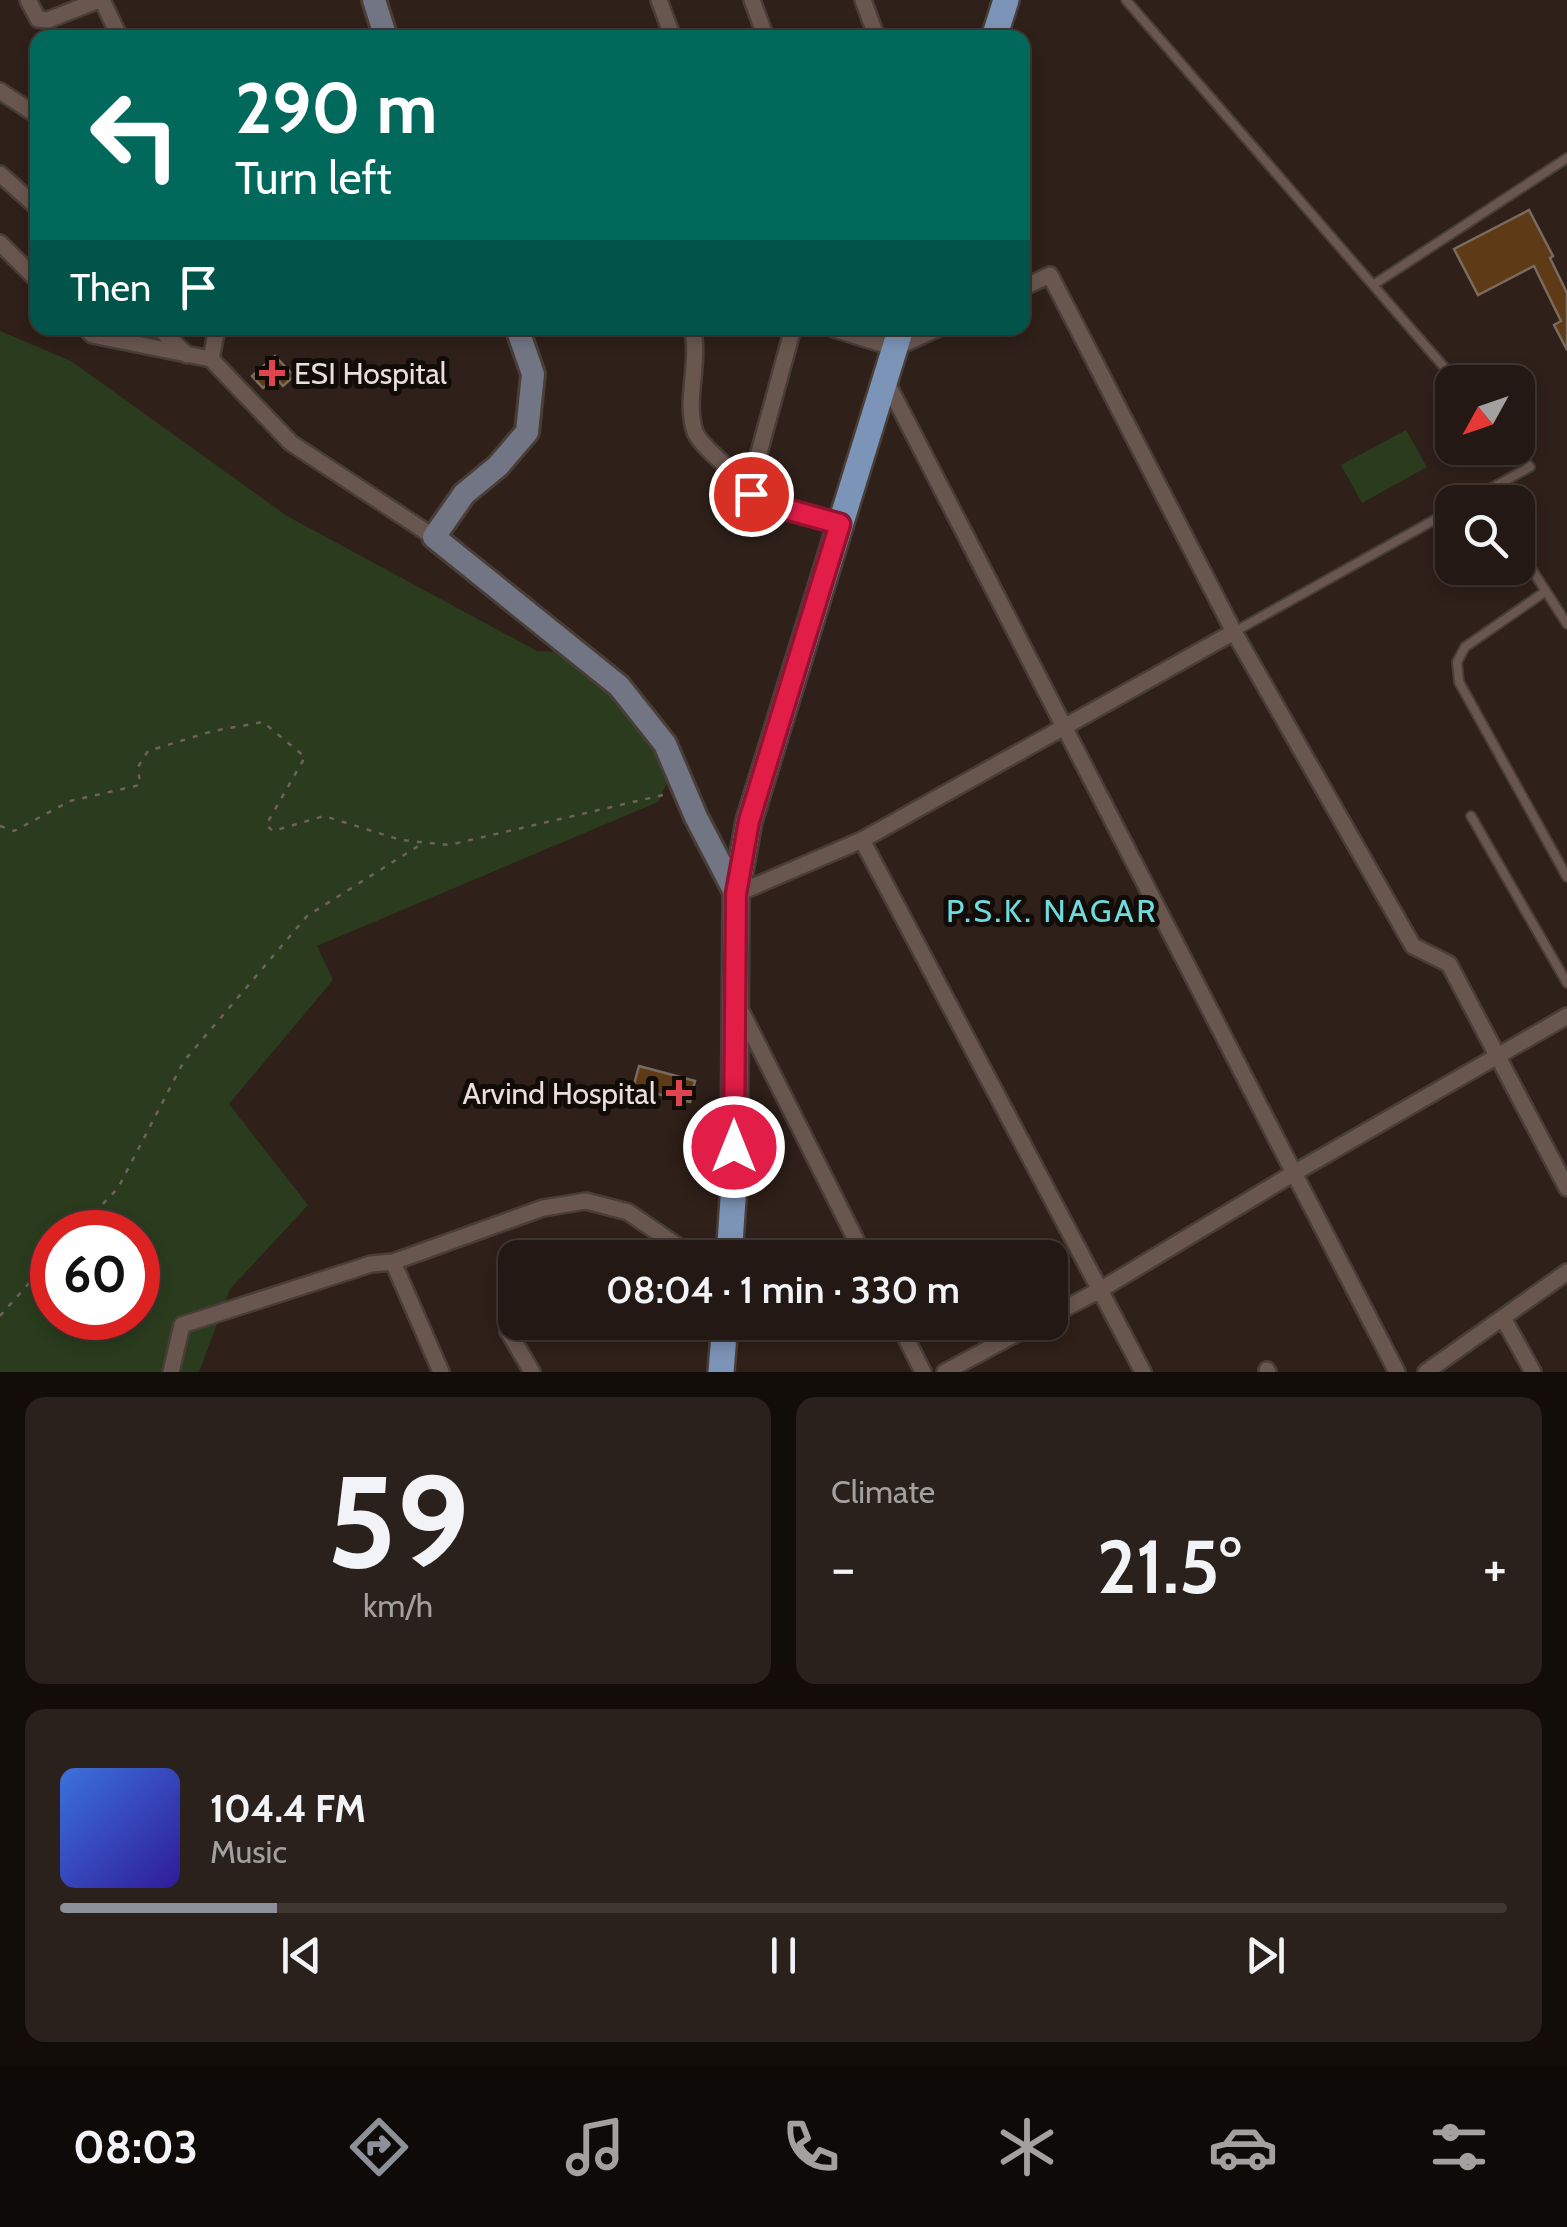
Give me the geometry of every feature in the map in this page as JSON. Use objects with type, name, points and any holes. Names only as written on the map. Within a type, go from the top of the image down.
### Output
[{"type":"main road","points":[[730,1240],[736,894],[749,821],[898,338]]},
{"type":"main road","points":[[721,1372],[723,1340]]},
{"type":"street","points":[[28,0],[38,19],[48,20],[100,0],[116,30]]},
{"type":"street","points":[[374,0],[383,30]]},
{"type":"street","points":[[658,0],[670,30]]},
{"type":"street","points":[[752,0],[763,30]]},
{"type":"street","points":[[863,0],[874,30]]},
{"type":"street","points":[[0,91],[30,111]]},
{"type":"street","points":[[0,174],[30,201]]},
{"type":"street","points":[[0,243],[30,272]]},
{"type":"street","points":[[1030,284],[1050,275],[1234,632],[1413,946],[1449,964],[1567,1188]]},
{"type":"street","points":[[91,335],[211,359],[291,442],[434,537],[578,650],[619,686],[665,744],[736,894],[862,840],[1234,632]]},
{"type":"street","points":[[166,335],[187,355]]},
{"type":"street","points":[[211,359],[216,335]]},
{"type":"street","points":[[434,537],[464,494],[498,466],[527,432],[534,374],[520,335]]},
{"type":"street","points":[[693,335],[695,366],[691,404],[696,436],[746,484],[751,494],[775,506],[840,524]]},
{"type":"street","points":[[746,484],[754,470],[791,335]]},
{"type":"street","points":[[885,379],[1397,1372]]},
{"type":"street","points":[[862,840],[1143,1372]]},
{"type":"street","points":[[735,1000],[856,1240]]},
{"type":"street","points":[[1068,1307],[1567,1016]]},
{"type":"street","points":[[171,1372],[182,1325],[372,1264],[393,1262],[544,1208],[586,1201],[628,1212],[669,1240]]},
{"type":"street","points":[[393,1262],[441,1372]]},
{"type":"street","points":[[1426,1372],[1567,1272]]},
{"type":"street","points":[[1503,1318],[1533,1372]]},
{"type":"street","points":[[513,1340],[532,1372]]},
{"type":"street","points":[[907,1340],[923,1372]]},
{"type":"street","points":[[945,1372],[1005,1340]]},
{"type":"lane","points":[[1126,0],[1442,365]]},
{"type":"lane","points":[[1373,286],[1567,158]]},
{"type":"lane","points":[[1498,485],[1528,465]]},
{"type":"lane","points":[[1234,632],[1435,520]]},
{"type":"lane","points":[[1535,574],[1567,624]]},
{"type":"lane","points":[[1546,591],[1465,646],[1458,662],[1460,682],[1567,877]]},
{"type":"lane","points":[[1471,816],[1567,983]]},
{"type":"path","points":[[0,826],[14,831],[70,801],[140,785],[138,767],[148,751],[263,722],[305,756],[266,825],[273,831],[324,816],[400,840],[449,845],[684,790]]},
{"type":"path","points":[[97,1210],[118,1188],[184,1061],[307,916],[424,842]]},
{"type":"path","points":[[0,1316],[30,1282]]},
{"type":"green space","points":[[0,331],[71,361],[287,516],[537,651],[569,652],[635,720],[671,775],[658,802],[317,946],[333,980],[229,1104],[308,1205],[230,1289],[199,1372],[0,1372]]},
{"type":"green space","points":[[1406,430],[1427,467],[1362,503],[1341,465]]},
{"type":"building","points":[[1529,210],[1567,293],[1567,350],[1554,325],[1561,321],[1534,266],[1478,295],[1454,249]]},
{"type":"building","points":[[275,356],[294,376],[283,386],[275,377],[263,388],[252,376]]},
{"type":"building","points":[[639,1066],[695,1081],[690,1102],[633,1088]]},
{"type":"place","name":"ESI Hospital","points":[[272,373]]},
{"type":"place","name":"Arvind Hospital","points":[[679,1093]]},
{"type":"district","name":"P.S.K. NAGAR","points":[[1052,910]]},
{"type":"route","points":[[734,1147],[736,894],[749,821],[840,524],[775,506],[751,494]]}]
